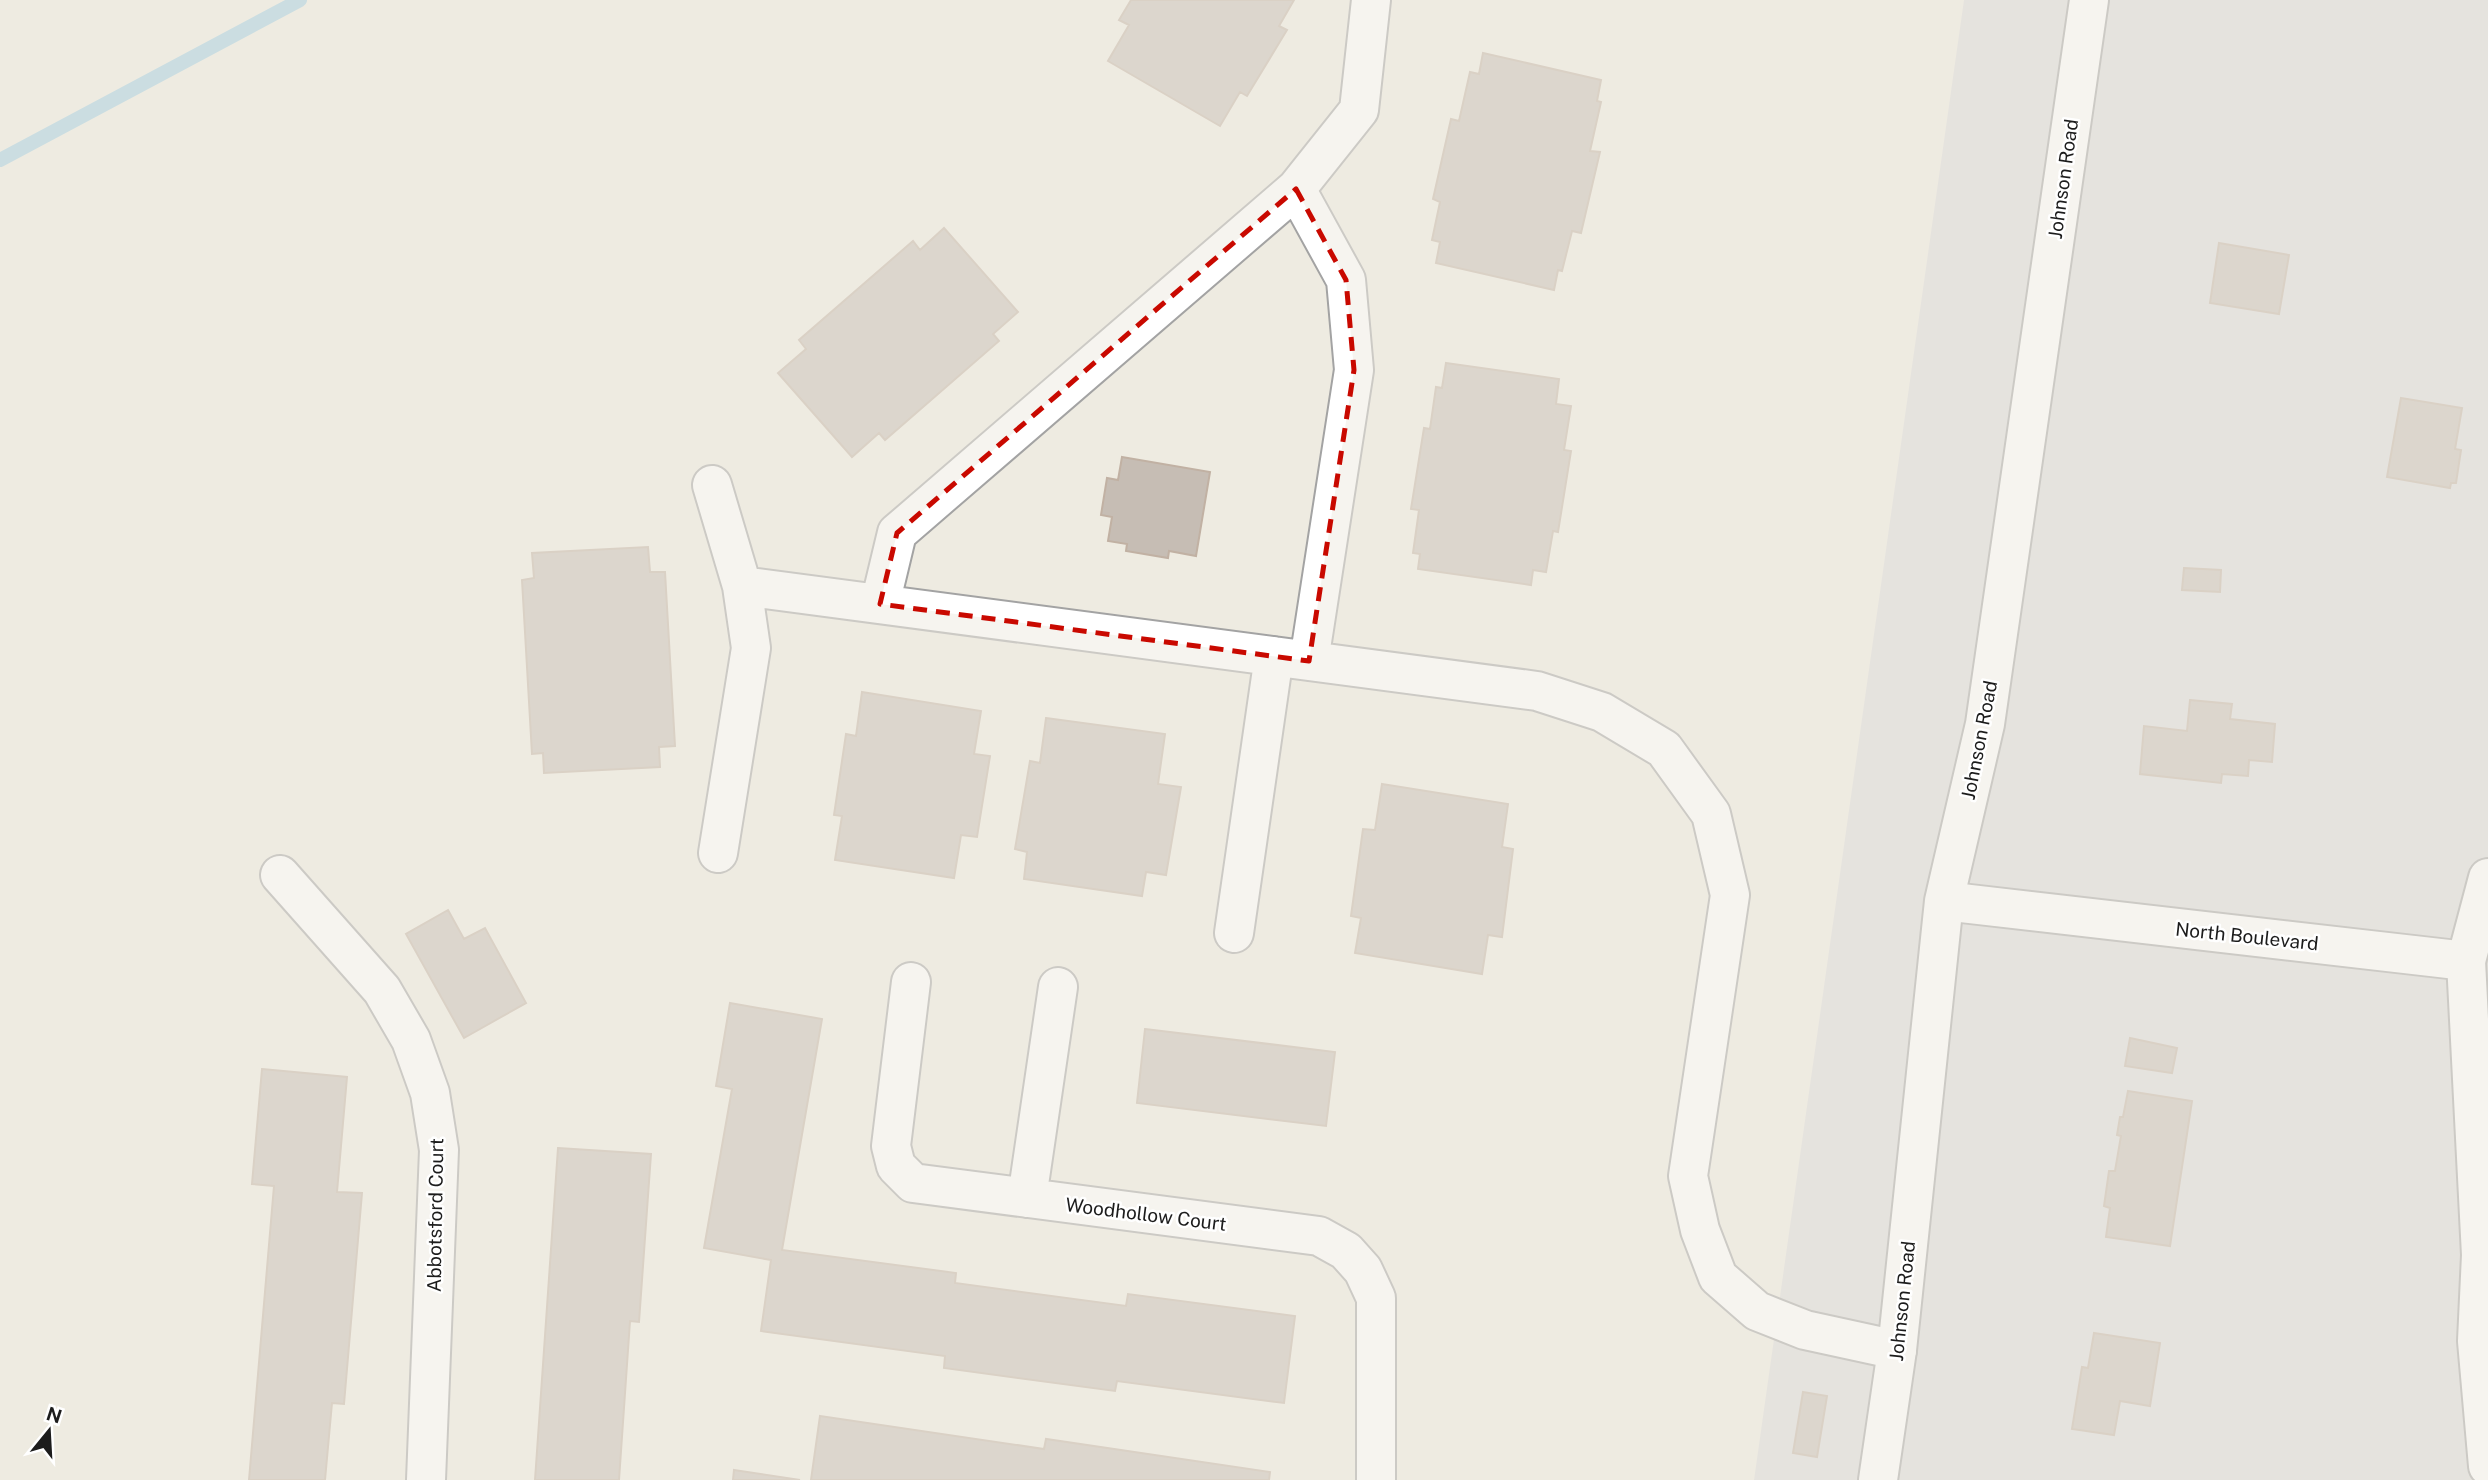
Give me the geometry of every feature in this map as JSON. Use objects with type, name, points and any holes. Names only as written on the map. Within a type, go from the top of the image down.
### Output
[{"type":"street","points":[[880,604],[897,533],[1296,189],[1359,110],[1371,0]]},
{"type":"street","name":"Johnson Road","points":[[1878,1480],[1897,1350],[1944,901],[1985,723],[2084,1]]},
{"type":"street","points":[[1234,933],[1354,370],[1346,280],[1296,189]]},
{"type":"street","points":[[712,485],[742,586],[751,648],[718,853]]},
{"type":"street","points":[[742,586],[1537,691],[1602,712],[1664,749],[1711,814],[1730,895],[1688,1176],[1700,1230],[1718,1277],[1757,1311],[1805,1330],[1897,1350]]},
{"type":"street","name":"Abbotsford Court","points":[[281,875],[382,990],[411,1040],[430,1093],[439,1150],[426,1480]]},
{"type":"street","points":[[2488,878],[2466,961],[2481,1255],[2477,1341],[2488,1466]]},
{"type":"street","name":"North Boulevard","points":[[1944,901],[2466,961]]},
{"type":"street","name":"Woodhollow Court","points":[[911,982],[891,1146],[896,1166],[913,1183],[1319,1236],[1346,1251],[1363,1270],[1376,1298],[1377,1480]]},
{"type":"street","points":[[1027,1198],[1058,987]]},
{"type":"highlighted area","points":[[1296,189],[1346,280],[1354,370],[1309,661],[880,604],[897,533]]},
{"type":"shaded area","points":[[1964,0],[2488,0],[2488,1480],[1754,1480]]},
{"type":"building","points":[[1131,0],[1294,0],[1279,26],[1287,30],[1247,96],[1240,92],[1220,126],[1108,61],[1129,25],[1119,20]]},
{"type":"building","points":[[1483,53],[1601,80],[1597,101],[1601,102],[1590,151],[1600,152],[1581,233],[1572,231],[1562,271],[1558,270],[1554,290],[1436,263],[1440,242],[1432,240],[1440,202],[1433,199],[1451,119],[1459,121],[1470,72],[1479,74]]},
{"type":"building","points":[[944,228],[1018,312],[993,334],[999,341],[885,440],[879,433],[852,457],[778,373],[806,349],[799,340],[913,241],[920,250]]},
{"type":"building","points":[[2219,243],[2289,255],[2279,314],[2210,303]]},
{"type":"building","points":[[1446,363],[1559,379],[1556,404],[1571,406],[1564,450],[1571,451],[1558,532],[1553,531],[1546,572],[1533,570],[1531,585],[1418,569],[1420,554],[1413,553],[1419,510],[1411,509],[1424,428],[1430,429],[1436,387],[1442,388]]},
{"type":"building","points":[[2401,398],[2462,408],[2455,449],[2461,450],[2456,483],[2451,483],[2450,488],[2387,477]]},
{"type":"building","points":[[1122,457],[1210,472],[1196,556],[1169,551],[1168,558],[1126,551],[1127,544],[1108,541],[1112,517],[1101,515],[1107,478],[1118,480]]},
{"type":"building","points":[[648,547],[650,572],[665,572],[675,746],[659,747],[660,767],[544,773],[543,753],[532,754],[522,580],[534,578],[532,553]]},
{"type":"building","points":[[2184,568],[2221,570],[2220,592],[2182,590]]},
{"type":"building","points":[[862,692],[981,711],[974,754],[990,756],[977,837],[961,835],[954,878],[835,860],[842,816],[834,815],[846,734],[856,736]]},
{"type":"building","points":[[2190,700],[2232,704],[2230,719],[2275,724],[2272,762],[2249,760],[2248,776],[2222,774],[2221,783],[2140,774],[2144,726],[2187,731]]},
{"type":"building","points":[[1046,718],[1165,734],[1158,784],[1181,787],[1166,875],[1146,872],[1142,896],[1024,879],[1027,852],[1015,849],[1030,761],[1040,763]]},
{"type":"building","points":[[1382,784],[1508,804],[1502,847],[1513,849],[1502,937],[1488,935],[1482,974],[1355,953],[1361,918],[1351,916],[1363,829],[1375,830]]},
{"type":"building","points":[[448,910],[464,939],[485,928],[526,1003],[464,1038],[406,934]]},
{"type":"building","points":[[730,1003],[822,1019],[782,1250],[956,1273],[955,1283],[1126,1306],[1128,1294],[1295,1316],[1284,1403],[1117,1381],[1115,1391],[944,1368],[945,1356],[761,1331],[771,1260],[704,1248],[732,1089],[716,1086]]},
{"type":"building","points":[[1145,1029],[1335,1052],[1326,1126],[1137,1103]]},
{"type":"building","points":[[2130,1038],[2177,1048],[2172,1073],[2125,1066]]},
{"type":"building","points":[[262,1069],[347,1077],[337,1192],[362,1193],[344,1404],[332,1403],[325,1480],[249,1480],[274,1186],[252,1184]]},
{"type":"building","points":[[2128,1091],[2192,1101],[2170,1246],[2106,1237],[2110,1208],[2104,1206],[2109,1171],[2115,1171],[2121,1136],[2117,1135]]},
{"type":"building","points":[[558,1148],[651,1154],[639,1322],[630,1321],[619,1480],[535,1480]]},
{"type":"building","points":[[2094,1333],[2160,1343],[2150,1406],[2120,1401],[2114,1435],[2072,1429],[2082,1367],[2088,1368]]},
{"type":"building","points":[[1803,1392],[1827,1396],[1817,1457],[1793,1453]]},
{"type":"building","points":[[820,1416],[1044,1449],[1046,1439],[1270,1472],[1269,1480],[811,1480]]},
{"type":"building","points":[[734,1470],[800,1480],[733,1480]]},
{"type":"waterway","points":[[0,160],[300,0]]}]
